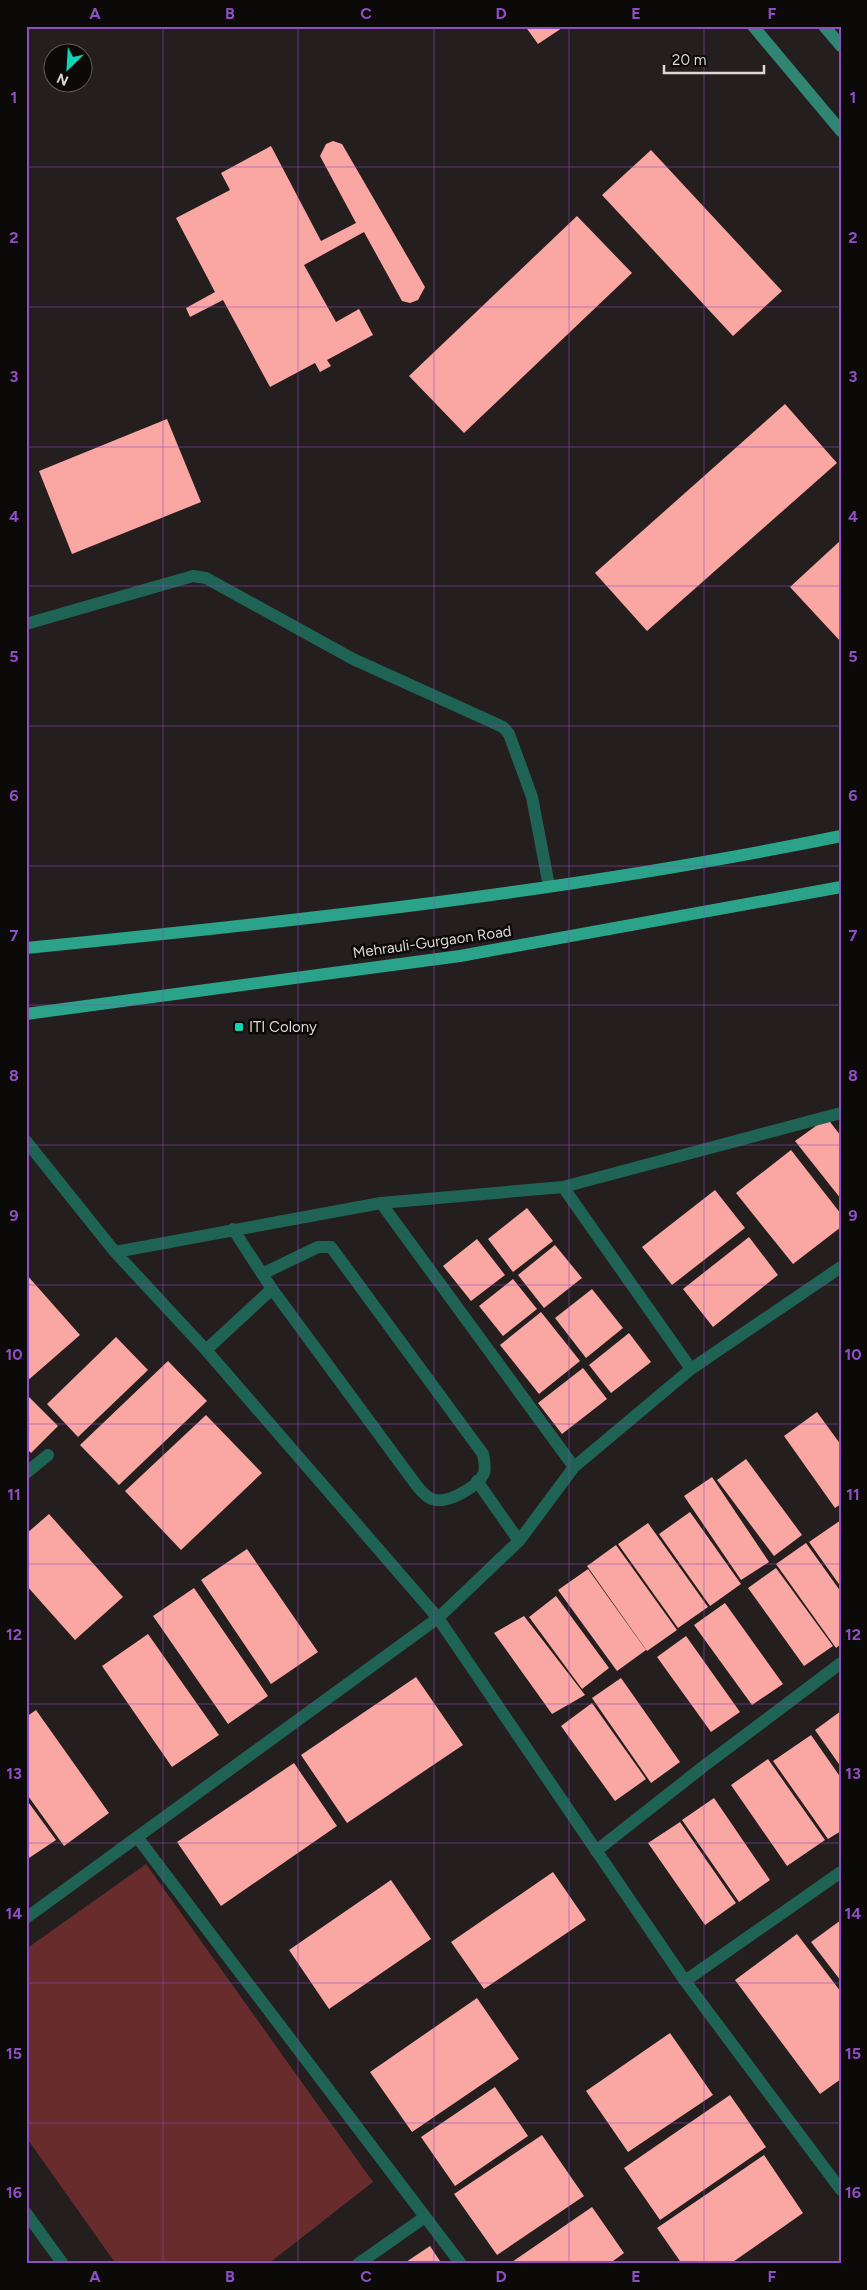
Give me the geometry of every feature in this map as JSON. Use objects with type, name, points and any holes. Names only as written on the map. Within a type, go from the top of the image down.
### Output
[{"type":"main road","points":[[26,948],[255,926],[549,886],[772,850],[841,836]]},
{"type":"main road","name":"Mehrauli-Gurgaon Road","points":[[26,1014],[460,956],[841,887]]},
{"type":"street","points":[[753,26],[841,131]]},
{"type":"street","points":[[824,26],[841,46]]},
{"type":"street","points":[[26,624],[193,576],[206,578],[353,659],[503,727],[509,734],[532,797],[549,886]]},
{"type":"street","points":[[115,1252],[381,1203],[563,1187],[841,1114]]},
{"type":"street","points":[[26,1141],[115,1252],[206,1350],[438,1618],[685,1981],[841,2190]]},
{"type":"street","points":[[563,1187],[691,1369]]},
{"type":"street","points":[[381,1203],[574,1467]]},
{"type":"street","points":[[233,1229],[262,1274],[272,1289],[417,1486],[430,1499],[442,1501],[452,1498],[477,1482],[484,1474],[483,1454],[331,1247],[318,1247],[262,1274]]},
{"type":"street","points":[[26,1918],[438,1618],[519,1541],[574,1467],[691,1369],[840,1268]]},
{"type":"street","points":[[206,1350],[272,1289]]},
{"type":"street","points":[[26,1474],[48,1455]]},
{"type":"street","points":[[477,1482],[519,1541]]},
{"type":"street","points":[[596,1851],[704,1766],[841,1663]]},
{"type":"street","points":[[137,1837],[461,2264]]},
{"type":"street","points":[[685,1981],[841,1872]]},
{"type":"street","points":[[26,2213],[63,2264]]},
{"type":"street","points":[[358,2264],[425,2217]]},
{"type":"shaded area","points":[[146,1864],[373,2182],[268,2264],[116,2264],[26,2137],[26,1949]]},
{"type":"building","points":[[525,26],[565,26],[538,44]]},
{"type":"building","points":[[333,141],[342,144],[425,287],[418,300],[410,303],[402,301],[364,232],[304,265],[336,322],[359,309],[373,335],[327,360],[331,366],[320,372],[315,363],[270,387],[223,300],[190,317],[186,308],[215,292],[176,218],[230,190],[221,173],[271,146],[321,241],[356,223],[320,156],[326,144]]},
{"type":"building","points":[[651,150],[782,291],[733,336],[602,195]]},
{"type":"building","points":[[577,216],[632,273],[464,433],[409,376]]},
{"type":"building","points":[[785,404],[837,463],[647,631],[595,573]]},
{"type":"building","points":[[167,419],[201,502],[72,554],[39,471]]},
{"type":"building","points":[[841,540],[841,642],[790,587]]},
{"type":"building","points":[[827,1118],[841,1136],[841,1199],[795,1141]]},
{"type":"building","points":[[791,1150],[841,1214],[841,1227],[793,1264],[736,1193]]},
{"type":"building","points":[[715,1190],[745,1228],[672,1285],[642,1247]]},
{"type":"building","points":[[527,1208],[553,1241],[513,1272],[488,1239]]},
{"type":"building","points":[[749,1237],[778,1275],[713,1327],[683,1289]]},
{"type":"building","points":[[477,1239],[505,1275],[471,1301],[443,1266]]},
{"type":"building","points":[[555,1245],[582,1278],[544,1308],[518,1275]]},
{"type":"building","points":[[26,1274],[80,1335],[26,1382]]},
{"type":"building","points":[[513,1279],[537,1309],[503,1336],[479,1306]]},
{"type":"building","points":[[592,1289],[623,1328],[586,1358],[555,1318]]},
{"type":"building","points":[[541,1312],[580,1361],[539,1394],[500,1345]]},
{"type":"building","points":[[629,1333],[651,1362],[611,1393],[589,1365]]},
{"type":"building","points":[[116,1337],[148,1370],[78,1437],[47,1404]]},
{"type":"building","points":[[168,1361],[207,1401],[119,1485],[80,1445]]},
{"type":"building","points":[[583,1368],[607,1399],[562,1434],[538,1403]]},
{"type":"building","points":[[26,1394],[58,1426],[31,1453],[26,1448]]},
{"type":"building","points":[[817,1412],[841,1445],[841,1504],[835,1508],[784,1436]]},
{"type":"building","points":[[206,1415],[262,1473],[181,1550],[125,1491]]},
{"type":"building","points":[[746,1459],[802,1535],[774,1556],[717,1480]]},
{"type":"building","points":[[712,1477],[769,1562],[741,1580],[684,1496]]},
{"type":"building","points":[[690,1512],[741,1584],[710,1606],[659,1534]]},
{"type":"building","points":[[49,1514],[123,1597],[75,1640],[26,1585],[26,1534]]},
{"type":"building","points":[[841,1520],[841,1587],[809,1542]]},
{"type":"building","points":[[648,1523],[708,1607],[678,1628],[618,1544]]},
{"type":"building","points":[[806,1543],[841,1592],[841,1644],[836,1648],[776,1564]]},
{"type":"building","points":[[616,1545],[677,1630],[647,1651],[587,1566]]},
{"type":"building","points":[[247,1549],[318,1652],[271,1684],[201,1580]]},
{"type":"building","points":[[776,1568],[833,1646],[804,1666],[748,1588]]},
{"type":"building","points":[[588,1569],[646,1650],[617,1671],[558,1590]]},
{"type":"building","points":[[194,1588],[268,1696],[228,1724],[153,1616]]},
{"type":"building","points":[[556,1596],[609,1668],[582,1689],[529,1617]]},
{"type":"building","points":[[725,1603],[783,1684],[752,1705],[694,1625]]},
{"type":"building","points":[[524,1616],[585,1695],[552,1714],[494,1633]]},
{"type":"building","points":[[148,1634],[219,1735],[172,1767],[102,1666]]},
{"type":"building","points":[[686,1636],[740,1712],[711,1732],[657,1657]]},
{"type":"building","points":[[416,1677],[463,1745],[347,1823],[301,1755]]},
{"type":"building","points":[[621,1678],[680,1762],[651,1783],[592,1698]]},
{"type":"building","points":[[592,1703],[646,1779],[615,1801],[561,1726]]},
{"type":"building","points":[[36,1710],[109,1813],[64,1846],[26,1793],[26,1717]]},
{"type":"building","points":[[841,1711],[841,1767],[815,1730]]},
{"type":"building","points":[[811,1735],[841,1778],[841,1831],[828,1839],[773,1761]]},
{"type":"building","points":[[768,1759],[825,1840],[787,1866],[731,1785]]},
{"type":"building","points":[[294,1763],[337,1826],[221,1906],[177,1842]]},
{"type":"building","points":[[714,1798],[770,1880],[739,1902],[682,1820]]},
{"type":"building","points":[[26,1799],[56,1840],[26,1860]]},
{"type":"building","points":[[680,1822],[736,1903],[705,1925],[648,1843]]},
{"type":"building","points":[[553,1872],[586,1920],[484,1989],[451,1942]]},
{"type":"building","points":[[391,1880],[431,1939],[329,2009],[289,1950]]},
{"type":"building","points":[[841,1920],[841,1981],[811,1942]]},
{"type":"building","points":[[797,1934],[841,1992],[841,2079],[820,2094],[735,1980]]},
{"type":"building","points":[[477,1998],[519,2059],[412,2132],[370,2072]]},
{"type":"building","points":[[670,2033],[713,2095],[628,2152],[586,2091]]},
{"type":"building","points":[[495,2087],[528,2136],[455,2186],[421,2137]]},
{"type":"building","points":[[730,2095],[766,2147],[660,2220],[624,2168]]},
{"type":"building","points":[[542,2135],[584,2196],[497,2255],[454,2194]]},
{"type":"building","points":[[764,2155],[803,2213],[730,2264],[682,2264],[657,2228]]},
{"type":"building","points":[[592,2207],[624,2253],[609,2264],[509,2264]]},
{"type":"building","points":[[430,2246],[442,2264],[403,2264]]},
{"type":"place","name":"ITI Colony","points":[[239,1027]]}]
